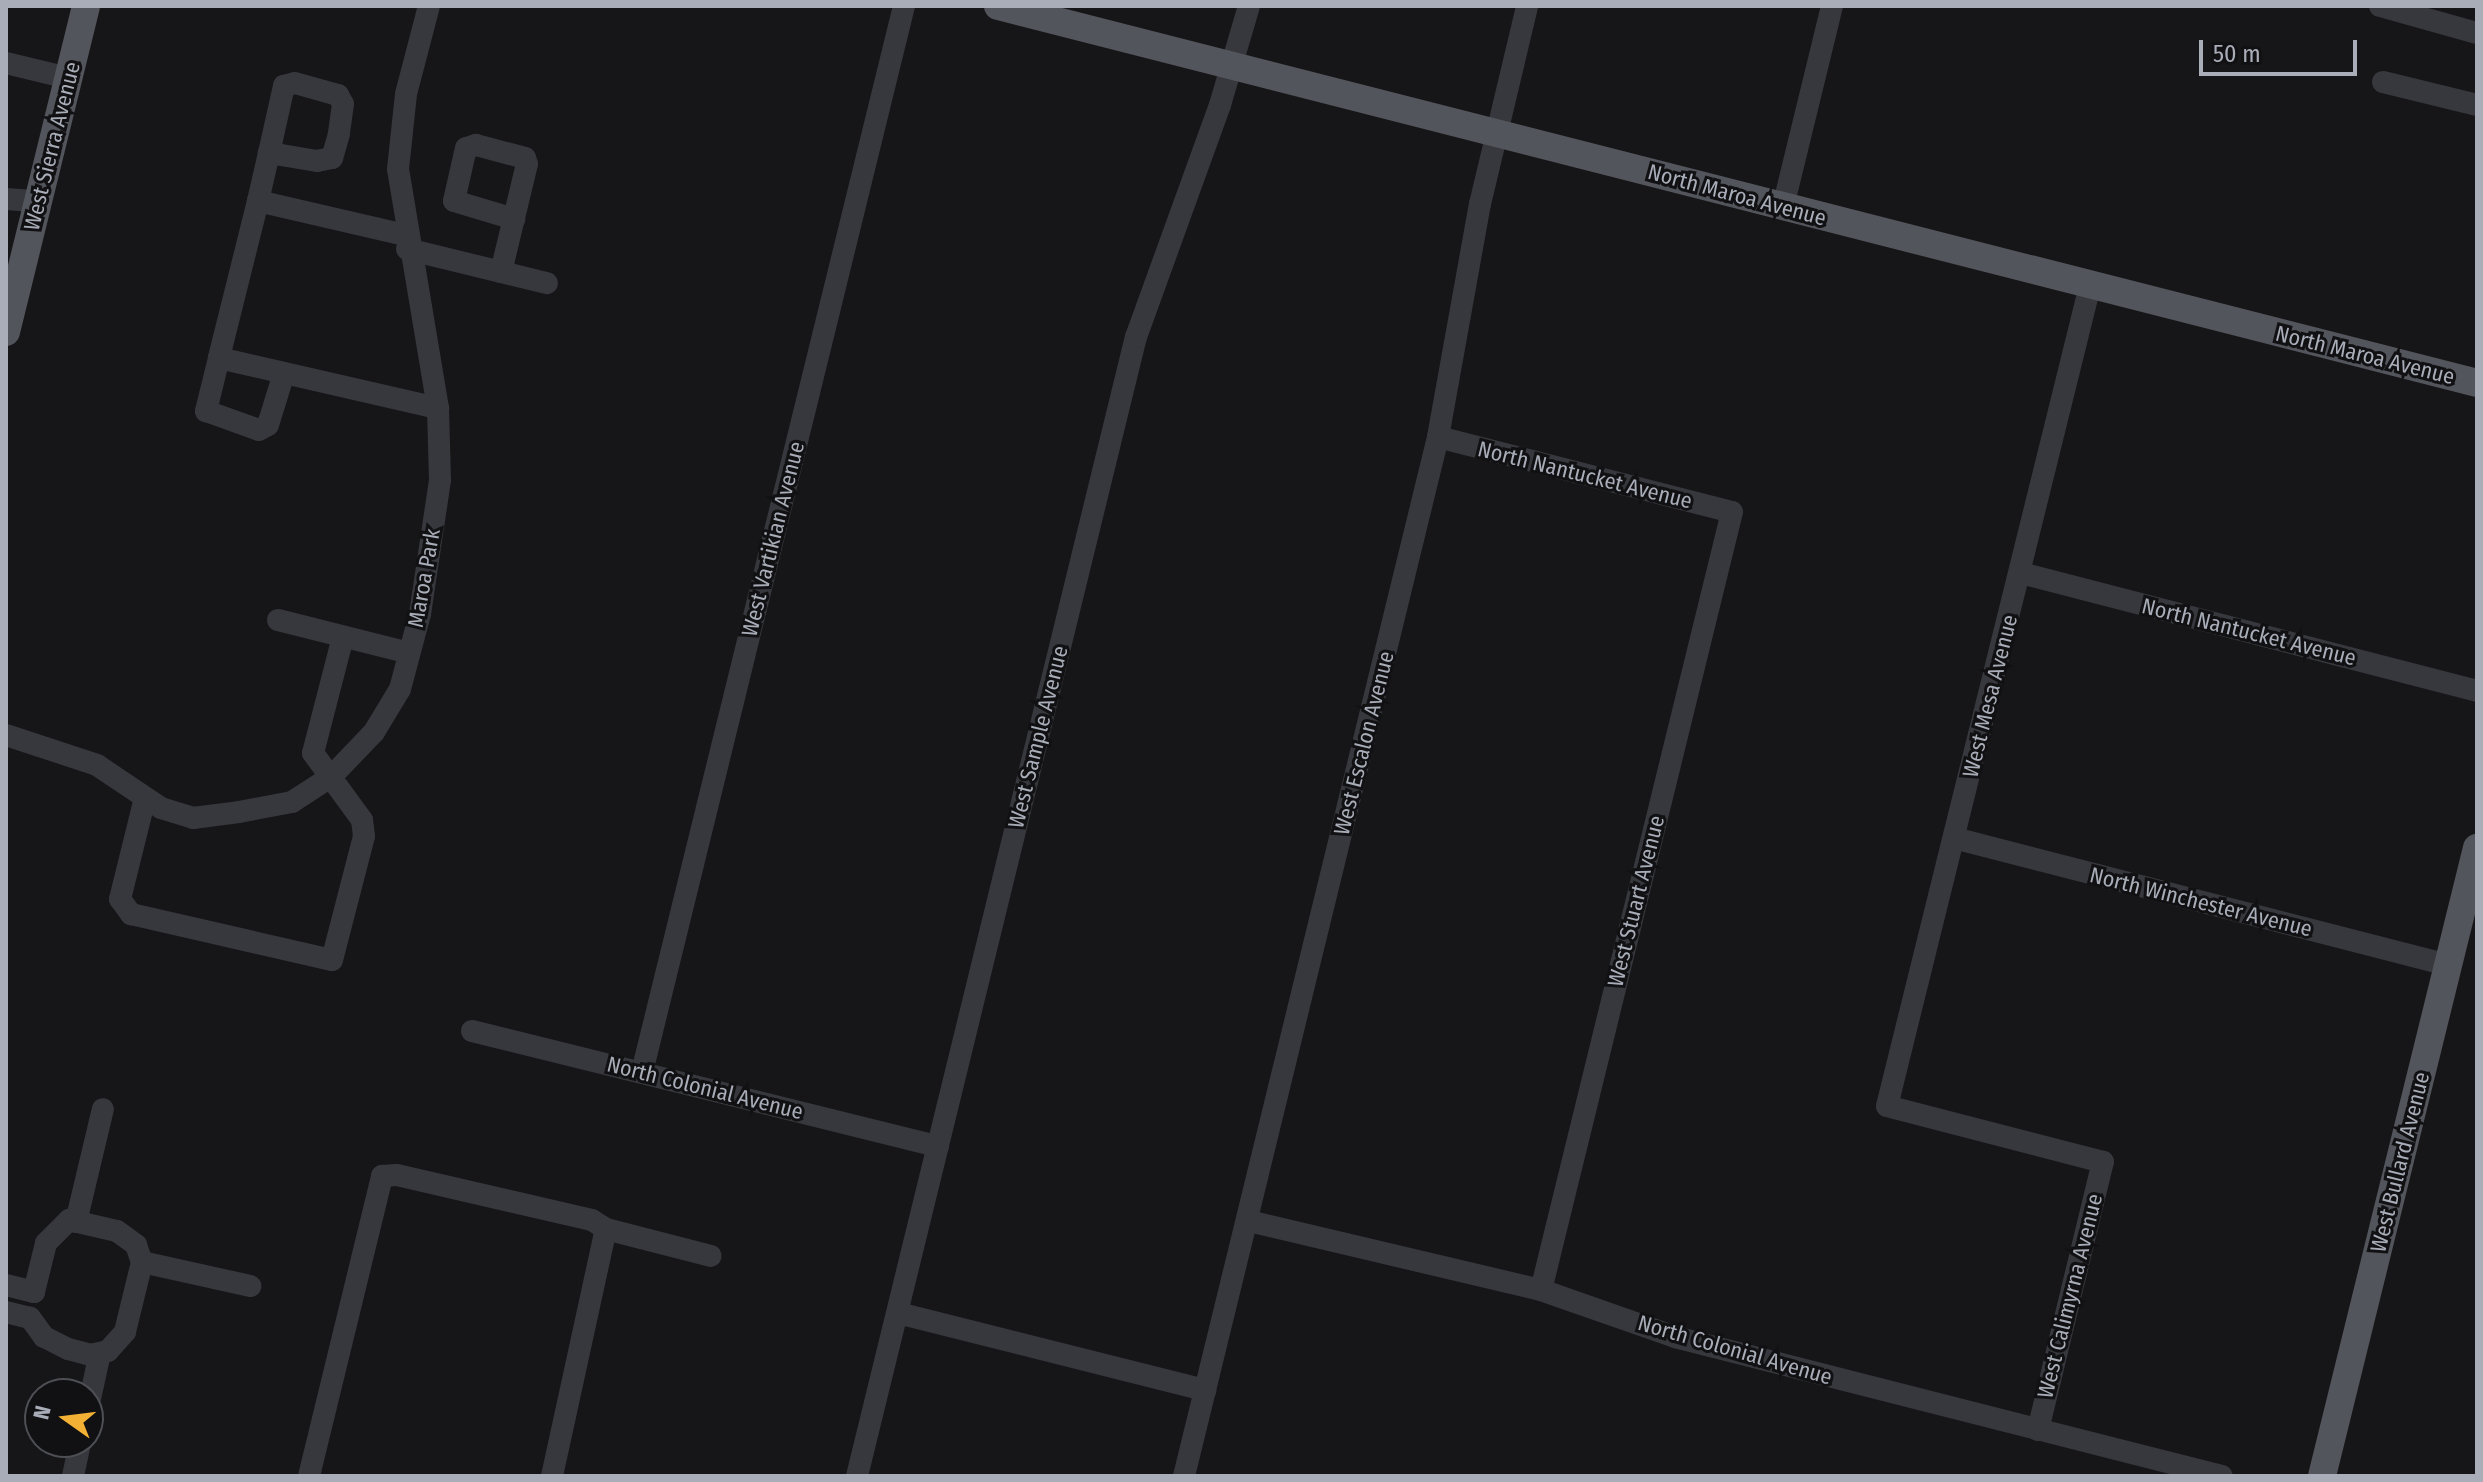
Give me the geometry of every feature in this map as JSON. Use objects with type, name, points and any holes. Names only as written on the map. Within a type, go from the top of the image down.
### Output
[{"type":"main road","name":"West Sierra Avenue","points":[[6,332],[16,244],[38,201],[86,6]]},
{"type":"main road","name":"North Maroa Avenue","points":[[998,6],[2477,383]]},
{"type":"main road","name":"West Bullard Avenue","points":[[2322,1476],[2477,848]]},
{"type":"street","name":"Maroa Park","points":[[6,735],[97,765],[145,798],[193,818],[292,802],[332,776],[374,732],[400,689],[440,480],[438,408],[406,242],[398,169],[406,94],[429,6]]},
{"type":"street","name":"West Vartikian Avenue","points":[[642,1072],[904,6]]},
{"type":"street","name":"West Sample Avenue","points":[[857,1476],[1136,337],[1232,66],[1249,6]]},
{"type":"street","name":"West Escalon Avenue","points":[[1184,1476],[1249,1221],[1438,437],[1496,131],[1527,6]]},
{"type":"street","points":[[1783,207],[1832,6]]},
{"type":"street","points":[[2380,6],[2477,33]]},
{"type":"street","points":[[6,63],[68,78]]},
{"type":"street","points":[[2383,82],[2477,105]]},
{"type":"street","points":[[269,153],[206,411],[259,430],[268,425],[284,373]]},
{"type":"street","points":[[6,199],[38,201]]},
{"type":"street","points":[[258,201],[547,283]]},
{"type":"street","points":[[501,272],[514,219]]},
{"type":"street","name":"West Mesa Avenue","points":[[2090,286],[1887,1106],[2103,1162]]},
{"type":"street","points":[[219,358],[438,408]]},
{"type":"street","name":"North Nantucket Avenue","points":[[1438,437],[1732,512]]},
{"type":"street","name":"West Stuart Avenue","points":[[1541,1290],[1732,512]]},
{"type":"street","name":"North Nantucket Avenue","points":[[2021,573],[2477,691]]},
{"type":"street","points":[[278,620],[409,653]]},
{"type":"street","points":[[145,798],[120,899],[131,914],[332,960],[364,836],[362,820],[313,753],[343,637]]},
{"type":"street","name":"North Winchester Avenue","points":[[1954,838],[2448,965]]},
{"type":"street","name":"North Colonial Avenue","points":[[472,1031],[938,1146]]},
{"type":"street","points":[[76,1222],[103,1109]]},
{"type":"street","name":"West Calimyrna Avenue","points":[[2038,1430],[2103,1162]]},
{"type":"street","points":[[309,1476],[382,1176],[577,1217],[606,1229],[711,1256]]},
{"type":"street","name":"North Colonial Avenue","points":[[1249,1221],[1541,1290],[1675,1337],[2222,1476]]},
{"type":"street","points":[[30,1318],[46,1243],[55,1228],[76,1222],[117,1231],[136,1245],[142,1262],[125,1332],[100,1353],[95,1378]]},
{"type":"street","points":[[552,1476],[606,1229]]},
{"type":"street","points":[[142,1262],[250,1286]]},
{"type":"street","points":[[6,1285],[34,1292]]},
{"type":"street","points":[[6,1312],[30,1318],[44,1337],[68,1349],[100,1353]]},
{"type":"street","points":[[898,1313],[1205,1390]]}]
